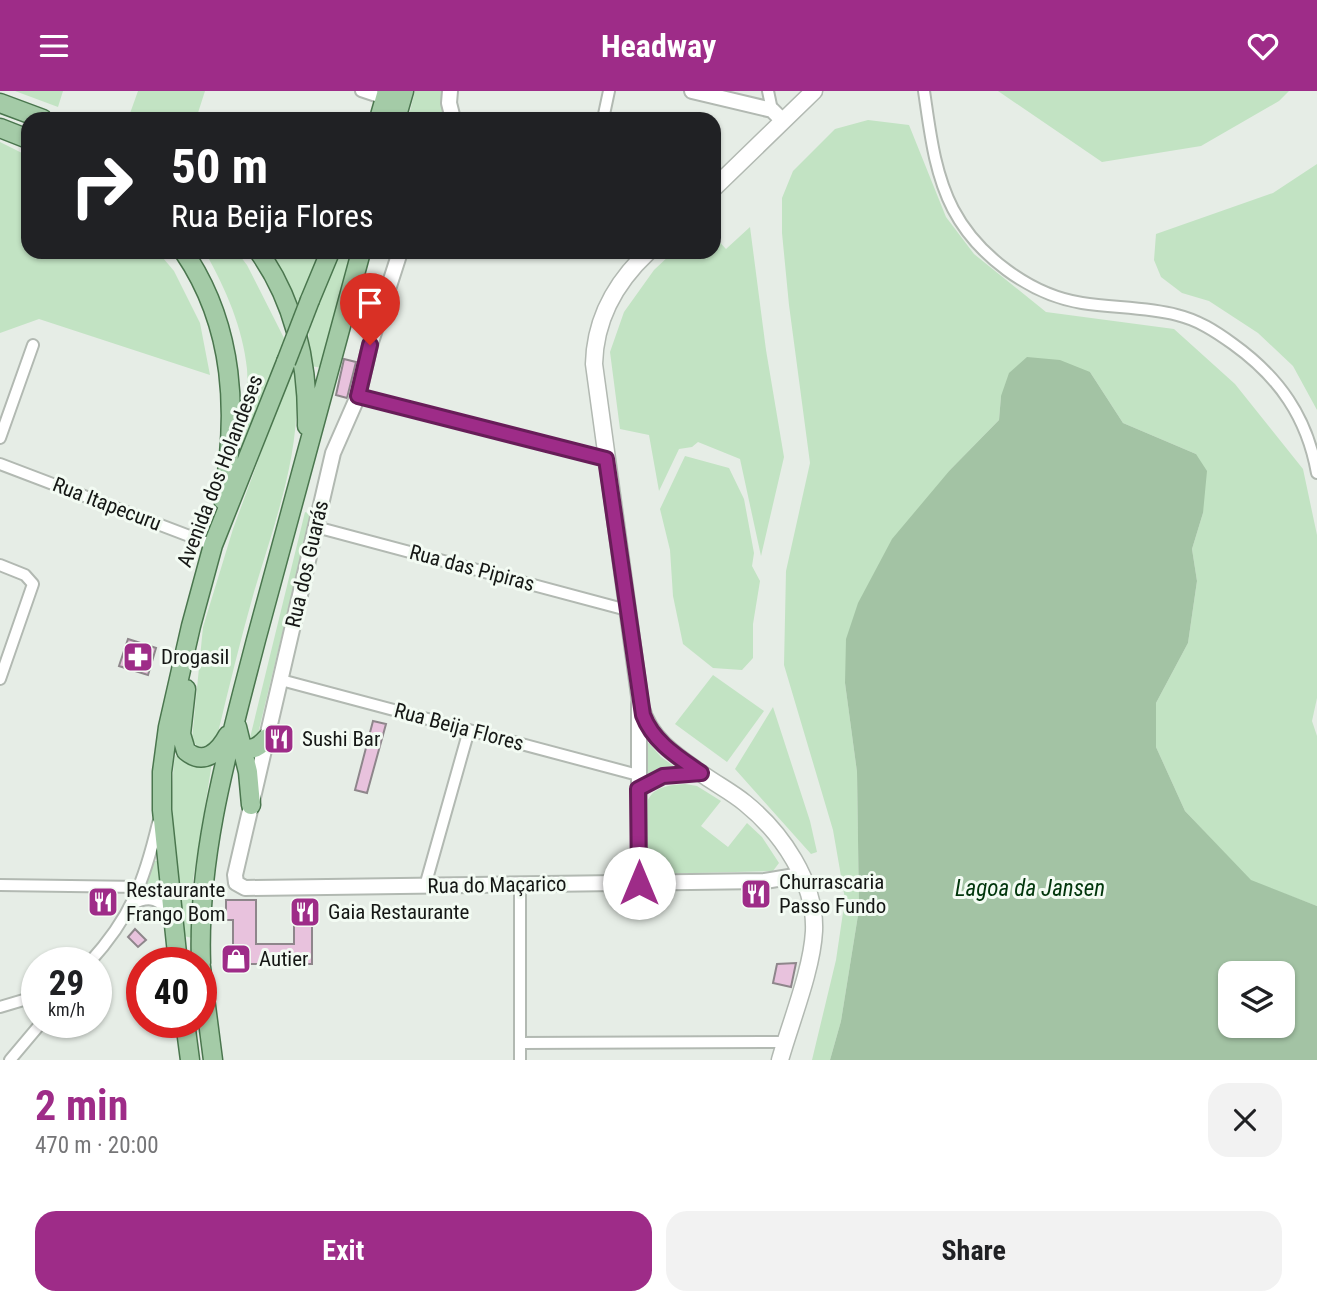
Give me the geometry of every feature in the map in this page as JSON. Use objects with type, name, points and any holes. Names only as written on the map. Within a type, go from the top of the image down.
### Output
[{"type":"main road","points":[[398,112],[404,91]]},
{"type":"main road","points":[[721,180],[778,115],[814,91]]},
{"type":"main road","points":[[379,112],[386,95]]},
{"type":"main road","points":[[0,103],[24,112]]},
{"type":"main road","points":[[0,128],[21,136]]},
{"type":"main road","points":[[190,259],[218,321],[229,370],[232,418],[228,474],[213,545]]},
{"type":"main road","points":[[263,259],[284,296],[299,342],[306,388],[304,457]]},
{"type":"main road","name":"Avenida dos Holandeses","points":[[176,947],[162,810],[162,772],[168,727],[213,545],[327,259]]},
{"type":"main road","points":[[201,947],[200,919],[207,854],[236,720],[304,457],[359,259]]},
{"type":"main road","points":[[641,259],[626,275],[610,299],[596,338],[594,373],[639,696],[646,722],[656,737],[678,757],[743,801],[769,825],[791,855],[801,875],[810,901],[814,930],[808,963],[780,1060]]},
{"type":"main road","points":[[191,626],[181,734],[184,748],[195,757],[213,754],[222,746],[236,720]]},
{"type":"main road","points":[[236,720],[248,772],[251,806]]},
{"type":"main road","points":[[241,746],[244,749],[254,748],[267,738]]},
{"type":"main road","points":[[187,1038],[190,1060]]},
{"type":"main road","points":[[210,1038],[213,1060]]},
{"type":"street","points":[[361,91],[386,95]]},
{"type":"street","points":[[450,91],[451,112]]},
{"type":"street","points":[[604,112],[609,91]]},
{"type":"street","points":[[691,91],[778,115]]},
{"type":"street","points":[[768,91],[778,115]]},
{"type":"street","points":[[924,91],[936,163],[945,191],[961,222],[981,246],[1014,277],[1030,286],[1079,303],[1177,315],[1200,322],[1220,334],[1265,369],[1291,402],[1311,445],[1317,473]]},
{"type":"street","name":"Rua dos Guarás","points":[[236,883],[235,875],[333,453],[358,396],[370,345],[398,259]]},
{"type":"street","points":[[0,438],[33,345]]},
{"type":"street","points":[[358,396],[606,459]]},
{"type":"street","name":"Rua Itapecuru","points":[[0,464],[213,545]]},
{"type":"street","name":"Rua das Pipiras","points":[[316,527],[627,610]]},
{"type":"street","points":[[0,565],[25,575],[33,584],[0,679]]},
{"type":"street","name":"Rua Beija Flores","points":[[281,680],[469,730],[638,782]]},
{"type":"street","points":[[639,696],[639,883]]},
{"type":"street","points":[[425,886],[469,730]]},
{"type":"street","points":[[638,782],[663,776],[701,773]]},
{"type":"street","points":[[103,947],[118,929],[133,904],[162,810]]},
{"type":"street","points":[[35,885],[37,873]]},
{"type":"street","points":[[50,873],[50,885]]},
{"type":"street","name":"Rua do Maçarico","points":[[236,883],[245,888],[639,883],[765,881],[801,875]]},
{"type":"street","points":[[520,884],[520,1060]]},
{"type":"street","points":[[0,885],[139,887]]},
{"type":"street","points":[[133,904],[152,899],[163,905],[172,921]]},
{"type":"street","points":[[0,1007],[21,1002]]},
{"type":"street","points":[[10,1060],[29,1038]]},
{"type":"street","points":[[520,1043],[785,1042]]},
{"type":"shaded area","points":[[15,91],[63,91],[58,107]]},
{"type":"shaded area","points":[[138,91],[205,91],[198,112],[130,112]]},
{"type":"shaded area","points":[[415,91],[444,91],[445,112],[410,112]]},
{"type":"shaded area","points":[[998,91],[1289,91],[1279,101],[1201,146],[1102,162]]},
{"type":"shaded area","points":[[868,120],[909,125],[946,217],[974,254],[1046,312],[1174,329],[1235,384],[1303,469],[1317,535],[1317,698],[1312,721],[1317,736],[1317,906],[1251,881],[1185,811],[1156,747],[1156,703],[1188,643],[1197,581],[1192,549],[1203,513],[1196,454],[1123,423],[1090,372],[1001,396],[999,420],[950,470],[845,683],[857,772],[859,909],[841,1021],[830,1060],[812,1060],[836,960],[845,899],[833,830],[784,665],[786,571],[810,463],[789,305],[782,233],[782,198],[793,171],[835,129]]},
{"type":"shaded area","points":[[0,142],[21,152],[21,259],[164,259],[174,271],[200,323],[210,375],[39,319],[0,333]]},
{"type":"shaded area","points":[[1317,164],[1317,410],[1293,366],[1258,333],[1209,301],[1182,293],[1161,277],[1154,260],[1156,234],[1273,193]]},
{"type":"shaded area","points":[[750,227],[766,350],[784,457],[761,556],[740,459],[698,442],[692,447],[679,449],[659,491],[649,435],[620,429],[610,352],[624,312],[654,270],[666,259],[721,259],[721,244],[726,249]]},
{"type":"shaded area","points":[[209,259],[242,259],[287,344],[240,456],[247,369],[242,338]]},
{"type":"shaded area","points":[[274,259],[316,259],[298,306],[286,277]]},
{"type":"shaded area","points":[[336,259],[351,259],[322,368],[311,366],[308,327]]},
{"type":"shaded area","points":[[294,363],[296,421],[287,479],[249,610],[216,741],[204,747],[197,746],[192,739],[203,627],[233,529]]},
{"type":"shaded area","points":[[685,456],[729,468],[744,499],[754,553],[752,566],[760,581],[753,624],[753,658],[742,670],[713,668],[683,644],[673,596],[670,550],[660,509]]},
{"type":"shaded area","points":[[305,512],[311,514],[256,742],[248,746]]},
{"type":"shaded area","points":[[713,675],[764,711],[727,762],[675,724]]},
{"type":"shaded area","points":[[773,707],[810,821],[817,852],[811,854],[735,769]]},
{"type":"shaded area","points":[[649,743],[661,757],[675,767],[648,778]]},
{"type":"shaded area","points":[[175,755],[192,765],[212,763],[193,880],[192,938],[184,936],[174,845],[172,800]]},
{"type":"shaded area","points":[[685,784],[697,786],[721,801],[701,826],[728,847],[747,823],[762,837],[779,863],[773,871],[656,874],[649,871],[645,822],[649,798],[660,789]]},
{"type":"shaded area","points":[[154,861],[157,861],[162,898],[138,896]]},
{"type":"water","name":"Lagoa da Jansen","points":[[1027,357],[1060,360],[1090,372],[1123,423],[1196,454],[1207,471],[1203,513],[1192,549],[1197,581],[1188,643],[1156,703],[1156,747],[1185,811],[1251,880],[1317,906],[1317,1060],[830,1060],[841,1021],[859,909],[857,772],[845,683],[846,639],[858,603],[892,539],[950,470],[999,420],[1001,396],[1009,373]]},
{"type":"building","points":[[344,359],[356,362],[347,398],[336,395]]},
{"type":"building","name":"Drogasil","points":[[128,639],[156,648],[148,675],[119,666]]},
{"type":"building","points":[[373,721],[386,724],[367,793],[355,790]]},
{"type":"building","points":[[226,900],[256,900],[256,944],[294,944],[294,906],[312,906],[312,964],[233,964],[233,920],[226,920]]},
{"type":"building","points":[[135,929],[146,940],[138,947],[128,937]]},
{"type":"building","points":[[796,963],[791,987],[773,983],[777,964]]},
{"type":"place","name":"Drogasil","points":[[138,657]]},
{"type":"place","name":"Sushi Bar","points":[[279,739]]},
{"type":"place","name":"Churrascaria Passo Fundo","points":[[756,894]]},
{"type":"place","name":"Restaurante Frango Bom","points":[[103,902]]},
{"type":"place","name":"Gaia Restaurante","points":[[305,912]]},
{"type":"place","name":"Autier","points":[[236,959]]},
{"type":"route","points":[[370,345],[358,396],[606,459],[643,715],[649,728],[666,747],[701,773],[663,776],[638,789],[639,883]]}]
